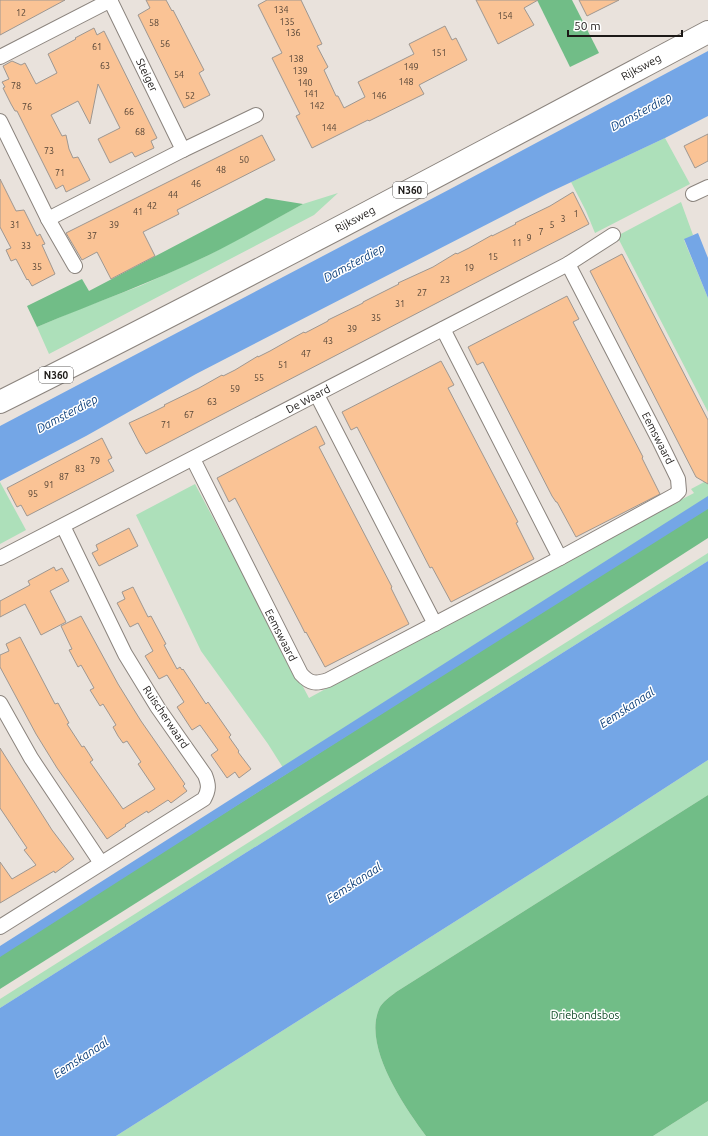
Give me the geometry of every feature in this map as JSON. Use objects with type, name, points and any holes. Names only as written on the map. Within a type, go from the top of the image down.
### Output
[{"type":"main road","name":"Rijksweg","points":[[0,402],[111,347],[269,265],[708,32]]},
{"type":"street","name":"Steiger","points":[[0,57],[111,0],[183,150]]},
{"type":"street","points":[[48,219],[183,150],[256,115]]},
{"type":"street","points":[[0,121],[48,219],[74,266]]},
{"type":"street","points":[[693,194],[708,187]]},
{"type":"street","name":"De Waard","points":[[0,558],[193,460],[568,264],[613,235]]},
{"type":"street","name":"Eemswaard","points":[[193,460],[301,674],[313,683],[320,683],[328,680],[676,496],[679,491],[680,485],[678,479],[659,440],[568,264]]},
{"type":"street","points":[[443,329],[560,558]]},
{"type":"street","points":[[317,395],[435,624]]},
{"type":"street","name":"Ruischerwaard","points":[[0,927],[204,799],[208,791],[208,783],[205,775],[158,708],[125,654],[63,526]]},
{"type":"street","points":[[0,703],[31,758],[101,863]]},
{"type":"green space","points":[[537,0],[572,0],[599,53],[570,67]]},
{"type":"green space","points":[[665,138],[690,184],[595,233],[586,211],[571,182]]},
{"type":"green space","points":[[338,193],[314,215],[49,354],[37,327],[140,286],[209,255],[303,204]]},
{"type":"green space","points":[[266,198],[303,204],[233,243],[188,265],[37,327],[27,306],[82,279],[89,291]]},
{"type":"green space","points":[[681,202],[693,235],[684,240],[708,298],[708,412],[617,236]]},
{"type":"green space","points":[[708,480],[708,507],[287,774],[268,744],[201,651],[136,515],[195,484],[309,698],[453,619],[694,493],[691,489]]},
{"type":"green space","points":[[0,482],[26,530],[0,544]]},
{"type":"green space","points":[[708,507],[708,538],[356,764],[0,989],[0,955]]},
{"type":"green space","points":[[708,553],[708,561],[0,1008],[0,999]]},
{"type":"green space","points":[[708,760],[708,795],[396,992],[382,1004],[379,1009],[376,1024],[376,1041],[381,1058],[397,1093],[426,1136],[116,1136],[614,821]]},
{"type":"green space","name":"Driebondsbos","points":[[708,795],[708,1101],[653,1136],[426,1136],[397,1093],[381,1058],[376,1041],[376,1024],[379,1009],[382,1004],[396,992]]},
{"type":"green space","points":[[708,1101],[708,1136],[653,1136]]},
{"type":"water","name":"Damsterdiep","points":[[708,51],[708,116],[548,193],[318,311],[196,374],[86,436],[0,481],[0,426],[454,187]]},
{"type":"water","points":[[698,233],[708,258],[708,298],[684,239]]},
{"type":"water","points":[[708,496],[708,509],[271,784],[0,957],[0,946]]},
{"type":"water","name":"Eemskanaal","points":[[708,561],[708,760],[116,1136],[0,1136],[0,1008]]},
{"type":"building","points":[[0,0],[65,0],[0,35]]},
{"type":"building","points":[[146,0],[166,0],[172,11],[173,10],[204,70],[199,73],[210,95],[184,108],[138,15],[150,8]]},
{"type":"building","points":[[267,0],[301,0],[322,44],[317,46],[328,67],[324,70],[336,96],[338,96],[344,108],[365,97],[358,82],[414,54],[409,44],[445,26],[452,40],[456,38],[467,60],[419,85],[424,94],[312,148],[296,116],[300,114],[272,58],[282,53],[258,5]]},
{"type":"building","points":[[476,0],[538,0],[524,8],[534,25],[498,44]]},
{"type":"building","points":[[579,0],[619,0],[587,16]]},
{"type":"building","points":[[94,28],[97,35],[104,31],[157,138],[151,141],[154,148],[135,157],[132,152],[110,163],[98,139],[120,128],[98,84],[90,124],[78,101],[51,115],[62,136],[66,135],[69,149],[73,158],[78,157],[90,180],[66,192],[63,185],[56,189],[17,111],[15,111],[3,88],[5,87],[2,82],[9,79],[3,66],[12,61],[21,65],[25,63],[36,84],[57,73],[48,54]]},
{"type":"building","points":[[708,134],[708,161],[695,168],[684,146]]},
{"type":"building","points":[[262,135],[275,160],[177,210],[179,214],[143,232],[155,256],[111,279],[97,252],[82,260],[66,233]]},
{"type":"building","points":[[0,179],[16,211],[24,210],[37,236],[40,234],[45,244],[42,245],[55,274],[32,286],[28,279],[27,280],[16,259],[11,261],[6,250],[11,248],[0,227]]},
{"type":"building","points":[[573,192],[589,224],[146,454],[140,444],[129,423],[165,406],[164,405],[222,375],[223,376],[235,370],[258,356],[363,303],[399,284],[398,283],[433,267],[456,253],[457,254],[516,224],[515,223],[550,206]]},
{"type":"building","points":[[622,254],[708,420],[708,484],[696,477],[590,271]]},
{"type":"building","points":[[567,296],[579,319],[573,322],[643,457],[642,458],[660,494],[576,537],[557,502],[552,496],[483,362],[477,365],[468,347]]},
{"type":"building","points":[[441,361],[454,385],[448,388],[518,522],[516,523],[534,559],[451,602],[432,567],[430,568],[357,427],[351,430],[342,412]]},
{"type":"building","points":[[316,426],[325,444],[319,447],[392,587],[391,588],[409,624],[325,667],[306,632],[305,633],[235,498],[229,502],[217,478]]},
{"type":"building","points":[[102,438],[112,458],[108,460],[114,471],[27,516],[21,505],[17,507],[7,488]]},
{"type":"building","points":[[129,528],[138,546],[99,566],[92,553],[98,550],[96,545]]},
{"type":"building","points":[[54,567],[56,571],[62,568],[69,581],[50,591],[66,622],[41,635],[25,604],[0,617],[0,601],[30,585],[28,581]]},
{"type":"building","points":[[133,587],[148,617],[151,616],[177,669],[180,667],[182,670],[183,669],[206,704],[208,702],[231,735],[229,737],[239,751],[238,752],[251,769],[239,778],[235,772],[227,778],[211,755],[218,750],[200,725],[192,730],[177,707],[184,702],[167,675],[159,679],[145,656],[153,651],[138,623],[130,627],[117,603],[125,599],[122,592]]},
{"type":"building","points":[[81,616],[118,684],[141,721],[185,784],[183,786],[187,791],[171,803],[168,800],[148,813],[147,811],[107,839],[57,768],[36,734],[0,667],[0,655],[9,651],[6,644],[20,637],[55,704],[58,703],[69,723],[67,724],[82,747],[84,746],[93,760],[90,762],[123,809],[155,789],[138,764],[141,762],[127,741],[123,743],[118,736],[113,727],[116,725],[103,704],[100,706],[90,690],[94,688],[81,665],[78,667],[69,650],[72,649],[61,626]]},
{"type":"building","points":[[0,748],[52,830],[74,859],[55,873],[54,871],[0,903],[0,862],[12,879],[36,865],[24,850],[27,848],[0,808]]}]
